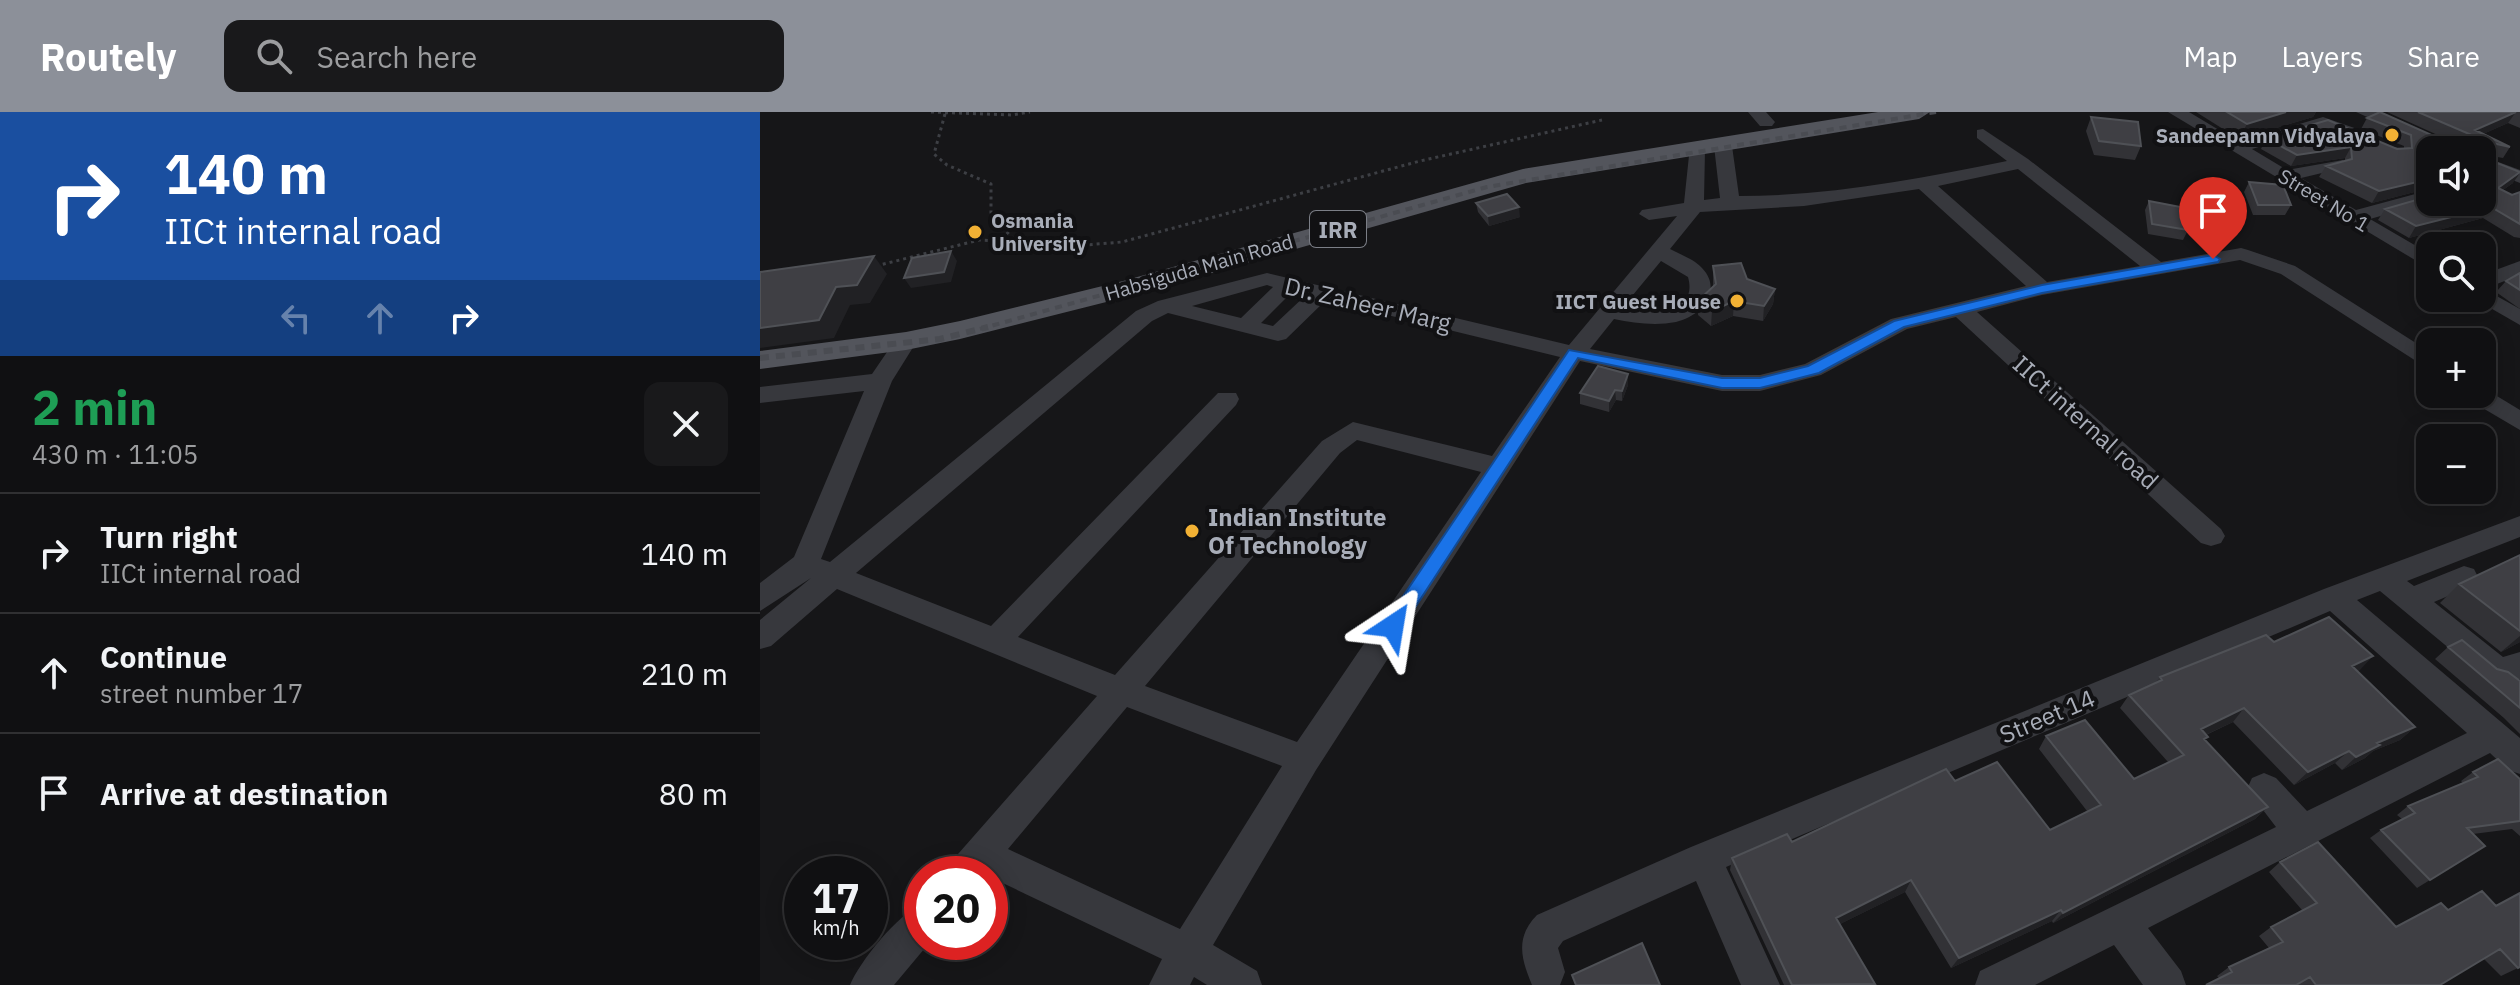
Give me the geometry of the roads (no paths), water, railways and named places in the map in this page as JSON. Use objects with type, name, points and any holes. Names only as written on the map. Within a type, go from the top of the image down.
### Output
[{"type":"main road","name":"Habsiguda Main Road","points":[[760,339],[960,311],[1482,178],[1761,117],[1825,112]]},
{"type":"main road","name":"Habsiguda Main Road","points":[[760,360],[906,341],[1132,287],[1482,178],[1523,176],[1723,146],[1919,112]]},
{"type":"street","name":"Street No 1","points":[[2177,112],[2416,255]]},
{"type":"street","points":[[2365,112],[2422,136]]},
{"type":"street","points":[[2237,148],[2323,122],[2371,141]]},
{"type":"street","points":[[1983,134],[2157,269]]},
{"type":"street","points":[[1723,146],[1730,202]]},
{"type":"street","points":[[1168,985],[1304,759],[1574,353],[1694,207],[1696,150]]},
{"type":"street","points":[[1649,214],[1730,202],[1785,203],[1923,183],[2022,163]]},
{"type":"street","points":[[2284,176],[2337,164]]},
{"type":"street","points":[[2496,167],[2520,177]]},
{"type":"street","points":[[1923,183],[2042,289]]},
{"type":"street","points":[[2353,217],[2416,200]]},
{"type":"street","points":[[1609,311],[1662,318],[1688,309],[1696,301],[1701,290],[1700,278],[1691,269],[1658,251]]},
{"type":"street","points":[[1574,353],[1722,383],[1760,383],[1813,370],[1899,324],[2042,289],[2241,254],[2288,270],[2416,354]]},
{"type":"street","points":[[2496,277],[2520,267]]},
{"type":"street","name":"Dr. Zaheer Marg","points":[[760,637],[819,569],[1144,316],[1166,306],[1262,279],[1574,353]]},
{"type":"street","points":[[1246,325],[1288,284]]},
{"type":"street","points":[[1166,306],[1278,334],[1321,292]]},
{"type":"street","points":[[2496,303],[2520,318]]},
{"type":"street","name":"IICt internal road","points":[[1961,309],[2211,536]]},
{"type":"street","points":[[760,599],[819,569],[880,381],[906,341]]},
{"type":"street","points":[[760,395],[880,381]]},
{"type":"street","points":[[997,639],[1227,399]]},
{"type":"street","points":[[2496,406],[2520,422]]},
{"type":"street","points":[[979,856],[1331,447],[1353,430],[1499,467]]},
{"type":"street","name":"Street 14","points":[[1546,972],[1538,950],[1540,936],[1550,928],[1704,859],[2334,597],[2520,526]]},
{"type":"street","points":[[819,569],[1120,691],[1304,759]]},
{"type":"street","points":[[2411,600],[2464,577]]},
{"type":"street","points":[[2383,578],[2496,669],[2508,670],[2519,666]]},
{"type":"street","points":[[2334,597],[2520,759]]},
{"type":"street","points":[[1994,985],[2304,833],[2493,736]]},
{"type":"street","points":[[2264,789],[2304,833]]},
{"type":"street","points":[[1704,859],[1761,985]]},
{"type":"street","points":[[1008,879],[1190,953],[1243,985]]},
{"type":"street","points":[[2121,923],[2167,985]]},
{"type":"street","points":[[869,985],[904,944]]},
{"type":"railway","points":[[980,329],[1487,187],[1936,112]]},
{"type":"railway","points":[[980,329],[988,327]]},
{"type":"railway","points":[[760,358],[940,339],[980,329]]},
{"type":"place","name":"Sandeepamn Vidyalaya","points":[[2392,135]]},
{"type":"place","name":"Osmania University","points":[[975,232]]},
{"type":"place","name":"IICT Guest House","points":[[1737,301]]},
{"type":"place","name":"Indian Institute Of Technology","points":[[1192,531]]}]
